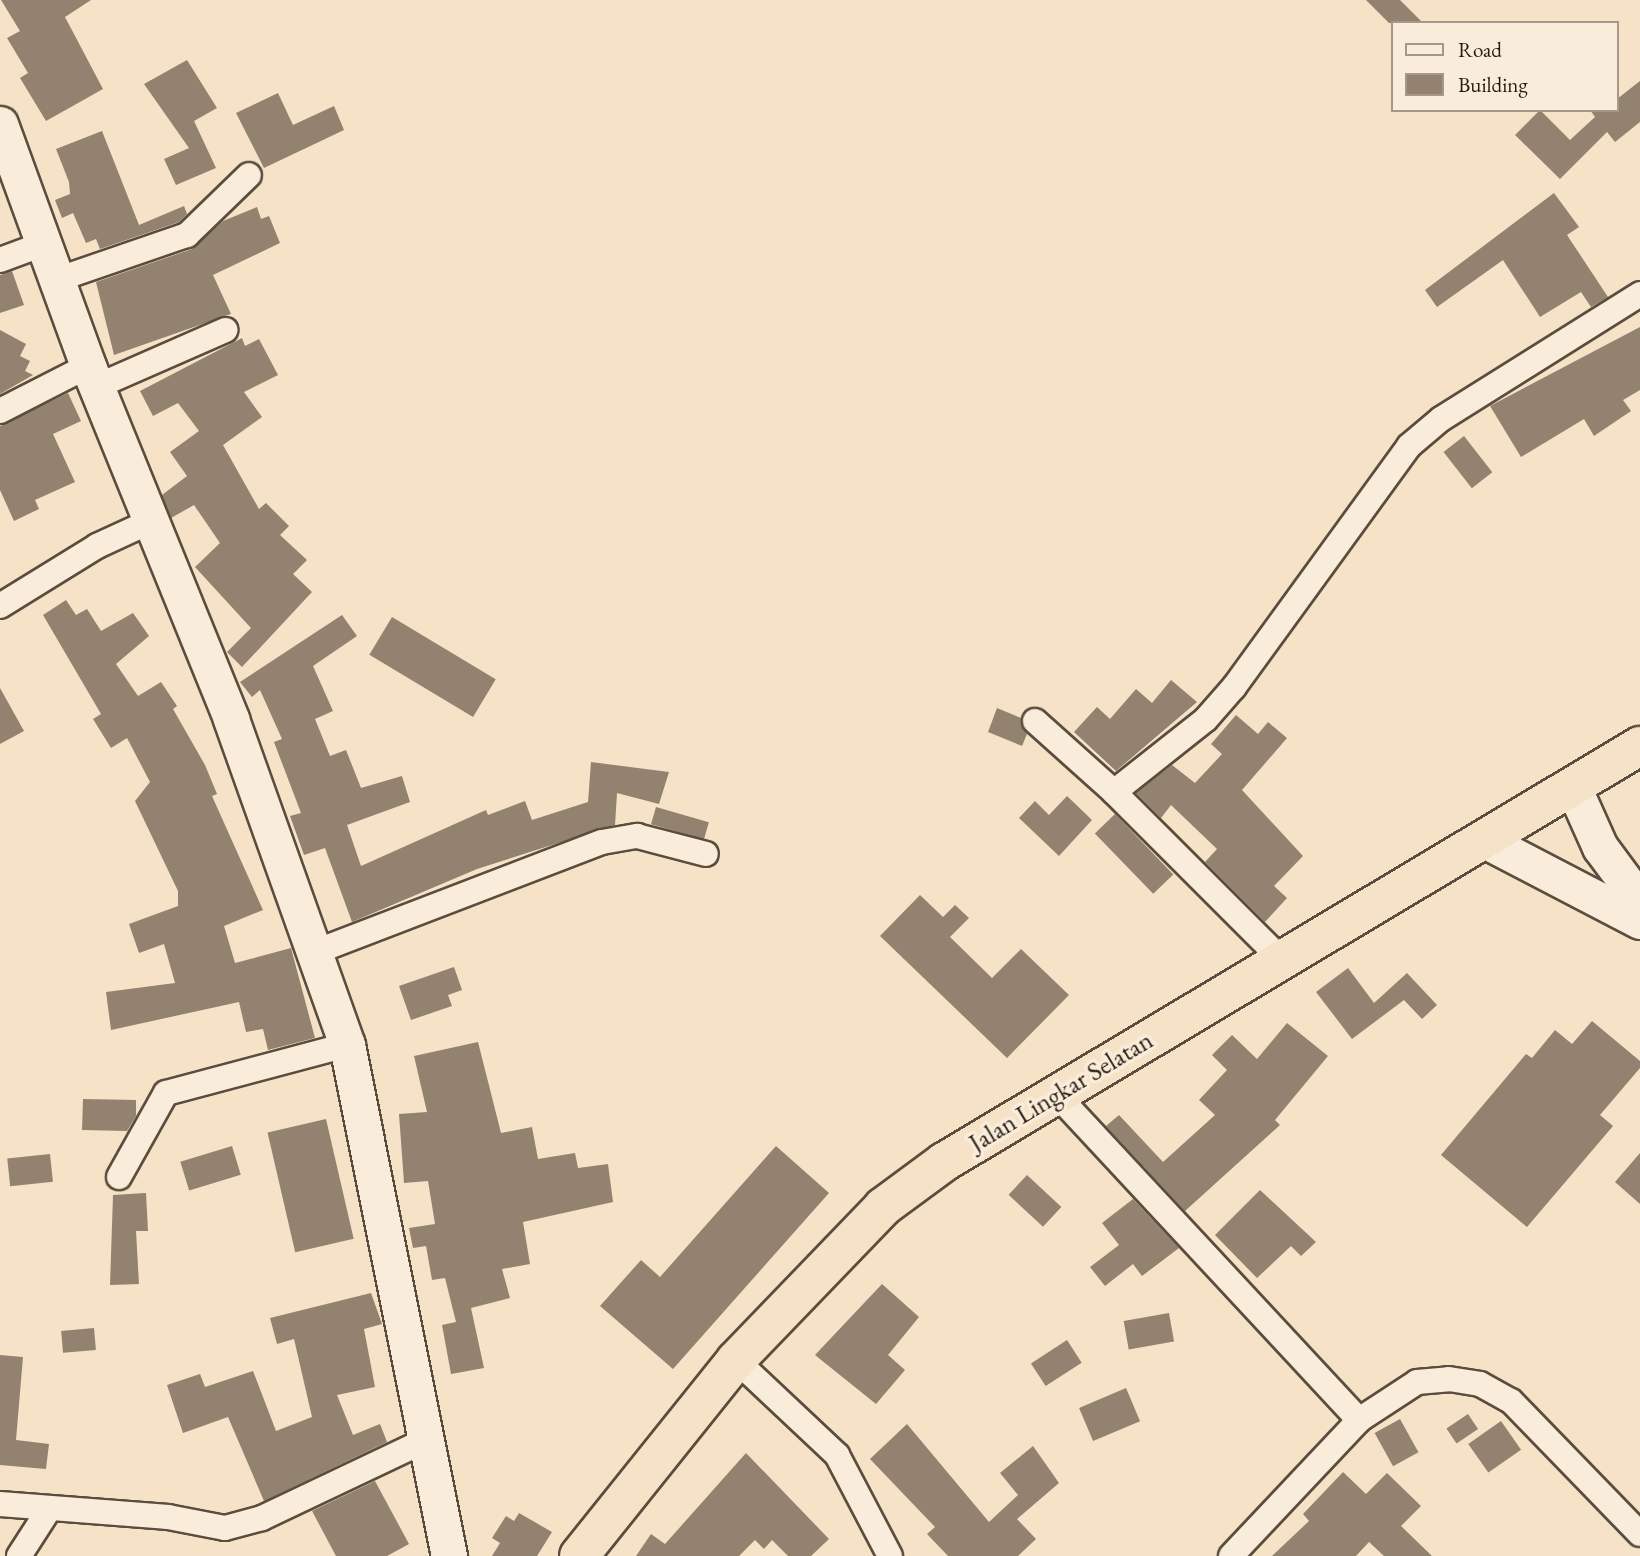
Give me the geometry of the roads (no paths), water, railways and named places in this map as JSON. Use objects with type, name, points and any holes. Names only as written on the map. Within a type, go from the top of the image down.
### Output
[{"type":"highway","name":"Jalan Lingkar Selatan","points":[[579,1556],[736,1360],[883,1207],[944,1162],[1282,960],[1488,842],[1640,746]]},
{"type":"street","points":[[0,124],[56,280],[315,952],[347,1045],[422,1442],[449,1556]]},
{"type":"street","points":[[56,280],[187,235],[249,175]]},
{"type":"street","points":[[0,260],[43,244]]},
{"type":"street","points":[[1114,792],[1188,735],[1234,688],[1409,446],[1640,294]]},
{"type":"street","points":[[0,411],[225,330]]},
{"type":"street","points":[[0,606],[97,545],[151,522]]},
{"type":"street","points":[[1035,721],[1114,792],[1282,960]]},
{"type":"street","points":[[1574,789],[1600,848],[1640,901]]},
{"type":"street","points":[[315,952],[602,842],[637,836],[706,854]]},
{"type":"street","points":[[1488,842],[1640,920]]},
{"type":"street","points":[[119,1177],[166,1093],[347,1045]]},
{"type":"street","points":[[1056,1095],[1359,1420]]},
{"type":"street","points":[[736,1360],[837,1455],[890,1556]]},
{"type":"street","points":[[1231,1556],[1359,1420],[1417,1382],[1480,1384],[1511,1401],[1640,1534]]},
{"type":"street","points":[[0,1504],[48,1511],[169,1517],[225,1528],[262,1518],[422,1442]]},
{"type":"street","points":[[19,1556],[48,1511]]}]
